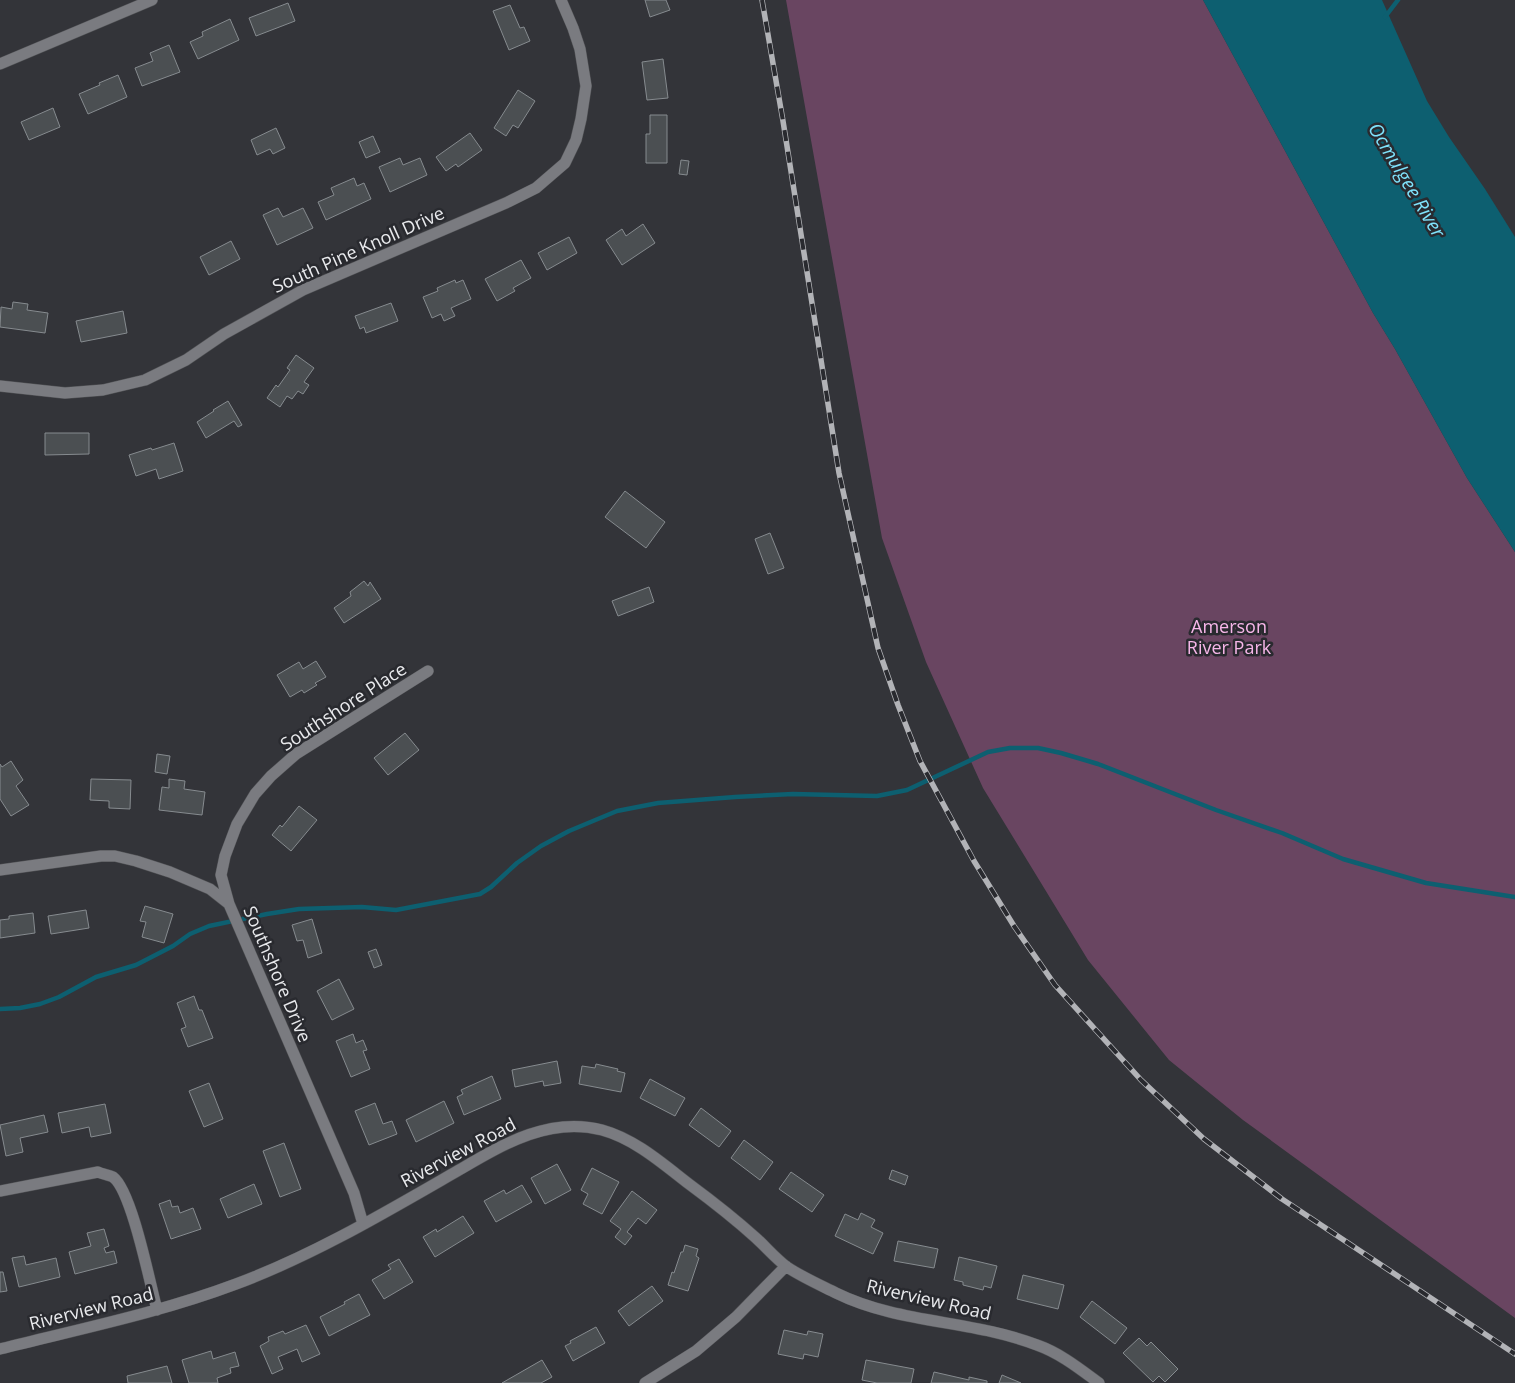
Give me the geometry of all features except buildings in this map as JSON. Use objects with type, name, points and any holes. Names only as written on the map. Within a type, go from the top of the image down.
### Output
[{"type":"street","points":[[0,64],[152,0]]},
{"type":"street","name":"South Pine Knoll Drive","points":[[0,386],[65,393],[103,390],[145,380],[186,360],[224,334],[303,290],[508,202],[536,188],[565,163],[576,140],[582,119],[586,86],[580,49],[561,0]]},
{"type":"street","name":"Southshore Place","points":[[229,904],[222,875],[225,856],[237,824],[255,794],[271,776],[296,754],[428,671]]},
{"type":"street","name":"Southshore Drive","points":[[0,870],[101,856],[115,856],[170,872],[210,889],[229,904],[354,1193],[363,1224]]},
{"type":"street","name":"Riverview Road","points":[[0,1349],[156,1310],[236,1284],[302,1257],[523,1136],[540,1130],[582,1126],[601,1130],[635,1145],[663,1164],[755,1236],[786,1266],[840,1294],[876,1309],[998,1333],[1038,1345],[1071,1362],[1099,1383]]},
{"type":"street","points":[[0,1191],[98,1172],[112,1177],[122,1188],[127,1199],[143,1254],[156,1310]]},
{"type":"street","points":[[645,1383],[696,1350],[736,1317],[786,1266]]},
{"type":"green space","name":"Amerson River Park","points":[[786,0],[1203,0],[1373,313],[1467,478],[1515,552],[1515,1318],[1243,1120],[1169,1060],[1088,960],[983,788],[926,662],[882,538]]},
{"type":"water","name":"Ocmulgee River","points":[[1203,0],[1382,0],[1427,101],[1515,237],[1515,552],[1467,478],[1373,313]]},
{"type":"waterway","points":[[1385,17],[1398,0]]},
{"type":"waterway","points":[[0,1009],[40,1004],[59,997],[96,977],[136,965],[173,946],[190,934],[209,926],[299,909],[362,907],[396,910],[480,894],[541,846],[569,831],[617,811],[658,803],[735,797],[793,794],[877,796],[907,790],[988,752],[1010,748],[1038,748],[1098,764],[1216,810],[1282,833],[1343,859],[1426,883],[1515,897]]},
{"type":"railway","points":[[762,0],[839,473],[878,648],[920,761],[974,861],[1014,926],[1055,985],[1141,1080],[1204,1139],[1282,1199],[1515,1354]]}]
